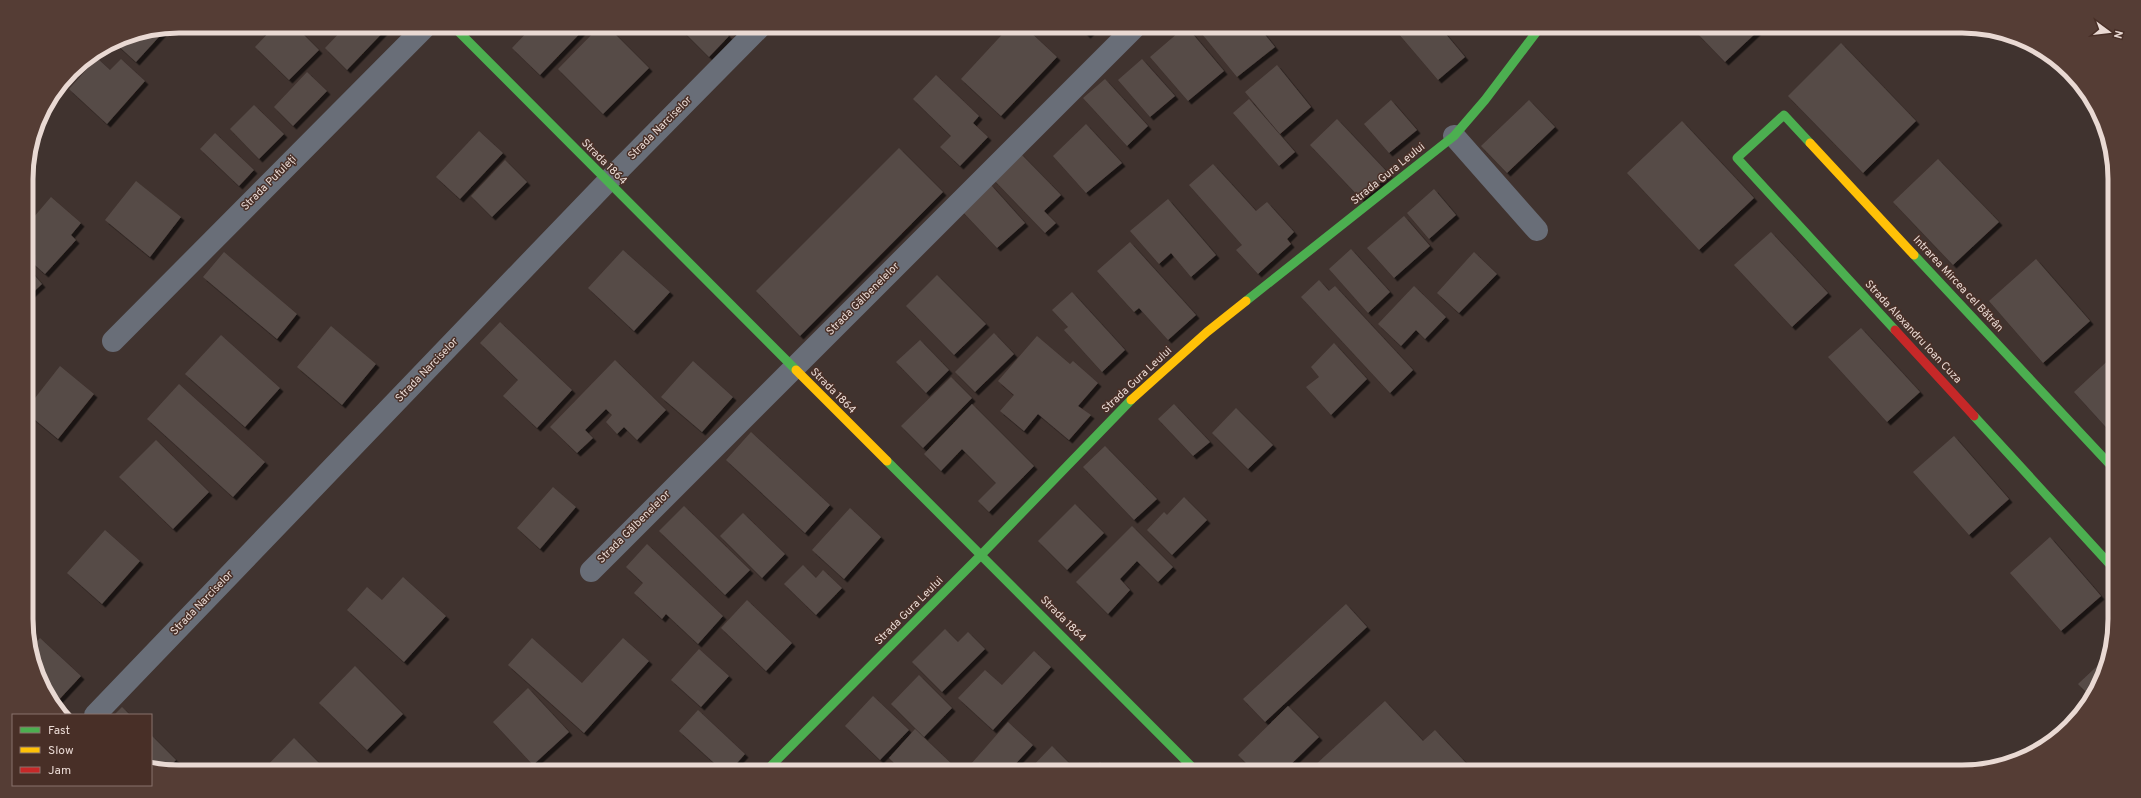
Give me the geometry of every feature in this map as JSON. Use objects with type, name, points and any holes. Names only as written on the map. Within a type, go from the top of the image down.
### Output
[{"type":"street","name":"Strada Pufuleți","points":[[113,341],[419,33]]},
{"type":"street","name":"Strada 1864","points":[[461,33],[607,182],[1190,765]]},
{"type":"street","name":"Strada Narciselor","points":[[96,714],[607,182],[753,33]]},
{"type":"street","name":"Strada Gălbenelelor","points":[[591,571],[1129,33]]},
{"type":"street","name":"Strada Gura Leului","points":[[773,765],[981,555],[1142,388],[1207,332],[1454,136],[1485,100],[1536,33]]},
{"type":"street","name":"Intrarea Mircea cel Bătrân","points":[[1784,115],[2108,462]]},
{"type":"street","name":"Strada Alexandru Ioan Cuza","points":[[1784,115],[1737,158],[2108,562]]},
{"type":"street","points":[[1454,136],[1537,230]]},
{"type":"building","points":[[268,33],[302,33],[319,50],[289,80],[255,47]]},
{"type":"building","points":[[339,33],[382,33],[347,70],[325,48]]},
{"type":"building","points":[[526,33],[580,33],[540,75],[512,48]]},
{"type":"building","points":[[593,33],[614,33],[649,68],[603,114],[558,69]]},
{"type":"building","points":[[685,33],[726,33],[729,36],[709,57]]},
{"type":"building","points":[[1004,33],[1019,33],[1021,35],[1023,33],[1031,33],[1057,57],[1001,116],[961,79]]},
{"type":"building","points":[[1178,33],[1192,33],[1224,71],[1188,101],[1150,57]]},
{"type":"building","points":[[1264,33],[1275,47],[1237,77],[1202,34]]},
{"type":"building","points":[[1398,33],[1445,33],[1465,57],[1438,80]]},
{"type":"building","points":[[1699,33],[1756,33],[1725,62],[1698,34]]},
{"type":"building","points":[[162,34],[136,62],[119,46],[142,38]]},
{"type":"building","points":[[1841,43],[1916,121],[1863,173],[1788,96]]},
{"type":"building","points":[[97,58],[110,70],[121,59],[145,81],[107,124],[69,89]]},
{"type":"building","points":[[1142,59],[1175,96],[1150,117],[1118,80]]},
{"type":"building","points":[[1277,65],[1311,107],[1280,134],[1245,92]]},
{"type":"building","points":[[307,72],[327,91],[293,126],[274,107]]},
{"type":"building","points":[[936,75],[979,116],[973,123],[988,137],[960,166],[940,147],[951,136],[913,99]]},
{"type":"building","points":[[1105,79],[1148,126],[1127,146],[1083,98]]},
{"type":"building","points":[[1249,99],[1295,152],[1279,166],[1233,113]]},
{"type":"building","points":[[1391,100],[1417,130],[1389,153],[1364,124]]},
{"type":"building","points":[[1529,100],[1555,127],[1507,173],[1481,146]]},
{"type":"building","points":[[254,105],[284,134],[259,159],[230,129]]},
{"type":"building","points":[[1337,119],[1389,174],[1362,200],[1310,145]]},
{"type":"building","points":[[1682,121],[1754,198],[1699,250],[1627,173]]},
{"type":"building","points":[[1086,124],[1122,163],[1086,193],[1053,156]]},
{"type":"building","points":[[479,131],[503,153],[460,199],[436,177]]},
{"type":"building","points":[[215,133],[254,170],[239,186],[200,149]]},
{"type":"building","points":[[899,148],[943,192],[800,336],[756,291]]},
{"type":"building","points":[[1020,153],[1061,195],[1044,211],[1056,223],[1045,233],[993,179]]},
{"type":"building","points":[[1938,159],[1999,222],[1953,265],[1893,202]]},
{"type":"building","points":[[505,160],[527,182],[492,217],[471,196]]},
{"type":"building","points":[[1213,164],[1256,211],[1267,202],[1294,232],[1287,239],[1291,244],[1258,274],[1236,250],[1242,245],[1189,185]]},
{"type":"building","points":[[136,181],[181,217],[150,257],[105,220]]},
{"type":"building","points":[[990,184],[1025,223],[997,248],[961,210]]},
{"type":"building","points":[[1434,189],[1456,215],[1429,239],[1407,213]]},
{"type":"building","points":[[51,197],[81,223],[71,235],[76,240],[45,274],[33,263],[33,218]]},
{"type":"building","points":[[1168,199],[1216,255],[1191,277],[1171,253],[1159,264],[1130,231]]},
{"type":"building","points":[[1404,216],[1430,246],[1394,278],[1367,248]]},
{"type":"building","points":[[1771,232],[1828,293],[1792,327],[1734,265]]},
{"type":"building","points":[[1130,242],[1196,315],[1168,340],[1139,308],[1134,312],[1097,271]]},
{"type":"building","points":[[1351,249],[1390,292],[1368,313],[1329,269]]},
{"type":"building","points":[[623,250],[670,292],[634,331],[588,288]]},
{"type":"building","points":[[224,252],[297,314],[277,339],[203,277]]},
{"type":"building","points":[[1474,252],[1497,274],[1459,313],[1437,293]]},
{"type":"building","points":[[2036,259],[2090,321],[2043,363],[1989,301]]},
{"type":"building","points":[[33,274],[42,284],[33,292]]},
{"type":"building","points":[[937,275],[986,324],[954,355],[906,306]]},
{"type":"building","points":[[1319,280],[1329,291],[1335,286],[1413,370],[1390,393],[1301,297]]},
{"type":"building","points":[[1414,286],[1446,317],[1425,339],[1416,330],[1401,346],[1378,324]]},
{"type":"building","points":[[1072,292],[1125,350],[1102,372],[1064,330],[1068,327],[1052,310]]},
{"type":"building","points":[[500,322],[572,390],[537,428],[503,396],[518,380],[480,343]]},
{"type":"building","points":[[331,326],[376,364],[342,405],[297,367]]},
{"type":"building","points":[[1861,328],[1920,392],[1887,422],[1828,357]]},
{"type":"building","points":[[994,333],[1014,354],[975,392],[955,372]]},
{"type":"building","points":[[221,335],[280,388],[245,427],[185,374]]},
{"type":"building","points":[[1037,336],[1070,364],[1073,361],[1098,383],[1078,406],[1091,415],[1069,440],[1038,414],[1024,431],[1000,411],[1014,395],[998,381]]},
{"type":"building","points":[[920,340],[949,370],[926,393],[896,362]]},
{"type":"building","points":[[1334,343],[1367,379],[1331,415],[1306,387],[1319,377],[1311,367]]},
{"type":"building","points":[[615,360],[666,410],[637,440],[624,427],[617,434],[606,422],[612,415],[606,409],[585,430],[593,438],[577,453],[550,427]]},
{"type":"building","points":[[693,361],[733,397],[702,432],[661,397]]},
{"type":"building","points":[[2108,361],[2108,429],[2074,392]]},
{"type":"building","points":[[60,366],[94,394],[58,439],[33,418],[33,401]]},
{"type":"building","points":[[951,377],[972,398],[923,448],[901,426]]},
{"type":"building","points":[[179,384],[265,462],[233,497],[147,419]]},
{"type":"building","points":[[972,404],[1034,466],[989,512],[978,501],[996,483],[962,449],[941,471],[924,454]]},
{"type":"building","points":[[1174,404],[1210,442],[1193,456],[1158,419]]},
{"type":"building","points":[[1236,408],[1273,445],[1248,469],[1212,433]]},
{"type":"building","points":[[751,432],[830,505],[805,533],[726,460]]},
{"type":"building","points":[[1954,436],[2009,499],[1969,535],[1913,472]]},
{"type":"building","points":[[156,440],[209,492],[173,529],[119,477]]},
{"type":"building","points":[[1105,446],[1157,499],[1134,520],[1083,467]]},
{"type":"building","points":[[553,487],[576,507],[540,549],[517,528]]},
{"type":"building","points":[[1184,497],[1207,520],[1172,555],[1147,530],[1164,512],[1167,515]]},
{"type":"building","points":[[1075,504],[1104,533],[1067,570],[1038,541]]},
{"type":"building","points":[[684,506],[750,570],[725,595],[659,531]]},
{"type":"building","points":[[850,508],[881,537],[844,579],[812,550]]},
{"type":"building","points":[[743,513],[785,554],[762,578],[720,536]]},
{"type":"building","points":[[1132,526],[1173,567],[1158,582],[1137,561],[1120,579],[1130,590],[1108,614],[1076,582]]},
{"type":"building","points":[[105,530],[140,561],[102,604],[67,573]]},
{"type":"building","points":[[2050,537],[2101,596],[2061,631],[2010,573]]},
{"type":"building","points":[[647,544],[723,616],[698,644],[666,614],[662,619],[634,593],[643,583],[626,567]]},
{"type":"building","points":[[803,565],[816,578],[823,570],[842,588],[816,615],[784,584]]},
{"type":"building","points":[[403,577],[446,616],[404,662],[347,610],[367,587],[382,600]]},
{"type":"building","points":[[747,600],[792,643],[766,671],[721,628]]},
{"type":"building","points":[[1346,604],[1367,627],[1265,722],[1243,699]]},
{"type":"building","points":[[945,629],[958,642],[968,632],[985,649],[942,692],[912,662]]},
{"type":"building","points":[[40,638],[81,676],[58,700],[44,675],[35,643]]},
{"type":"building","points":[[532,638],[582,683],[623,638],[649,661],[584,733],[508,665]]},
{"type":"building","points":[[699,649],[729,676],[701,707],[671,680]]},
{"type":"building","points":[[1034,651],[1051,667],[993,730],[958,698],[985,670],[1002,685]]},
{"type":"building","points":[[2101,662],[2097,675],[2087,693],[2078,684]]},
{"type":"building","points":[[355,666],[403,714],[367,750],[319,703]]},
{"type":"building","points":[[919,675],[952,708],[924,737],[891,704]]},
{"type":"building","points":[[528,688],[569,732],[533,765],[493,722]]},
{"type":"building","points":[[873,696],[909,730],[880,760],[845,726]]},
{"type":"building","points":[[1385,701],[1423,741],[1435,730],[1466,763],[1464,765],[1315,765]]},
{"type":"building","points":[[1288,706],[1319,737],[1290,765],[1248,765],[1238,755]]},
{"type":"building","points":[[122,707],[129,714],[115,714]]},
{"type":"building","points":[[698,710],[745,754],[735,765],[716,765],[679,731]]},
{"type":"building","points":[[1008,722],[1033,745],[1014,765],[970,765]]},
{"type":"building","points":[[915,729],[953,765],[896,765],[889,758]]},
{"type":"building","points":[[152,736],[176,760],[171,765],[152,762]]},
{"type":"building","points":[[294,738],[321,765],[268,765]]},
{"type":"building","points":[[1052,746],[1071,765],[1034,765]]},
{"type":"traffic: fast","points":[[460,33],[796,370]]},
{"type":"traffic: fast","points":[[1246,301],[1454,136],[1485,100],[1536,33]]},
{"type":"traffic: fast","points":[[1810,143],[1784,115],[1737,158],[1895,330]]},
{"type":"traffic: fast","points":[[1914,255],[2108,463]]},
{"type":"traffic: fast","points":[[772,765],[981,555],[1131,400]]},
{"type":"traffic: fast","points":[[1974,416],[2108,562]]},
{"type":"traffic: fast","points":[[887,461],[1190,765]]},
{"type":"traffic: slow","points":[[1810,143],[1914,255]]},
{"type":"traffic: slow","points":[[1131,400],[1207,332],[1246,301]]},
{"type":"traffic: slow","points":[[796,370],[887,461]]},
{"type":"traffic: jam","points":[[1895,330],[1974,416]]}]
